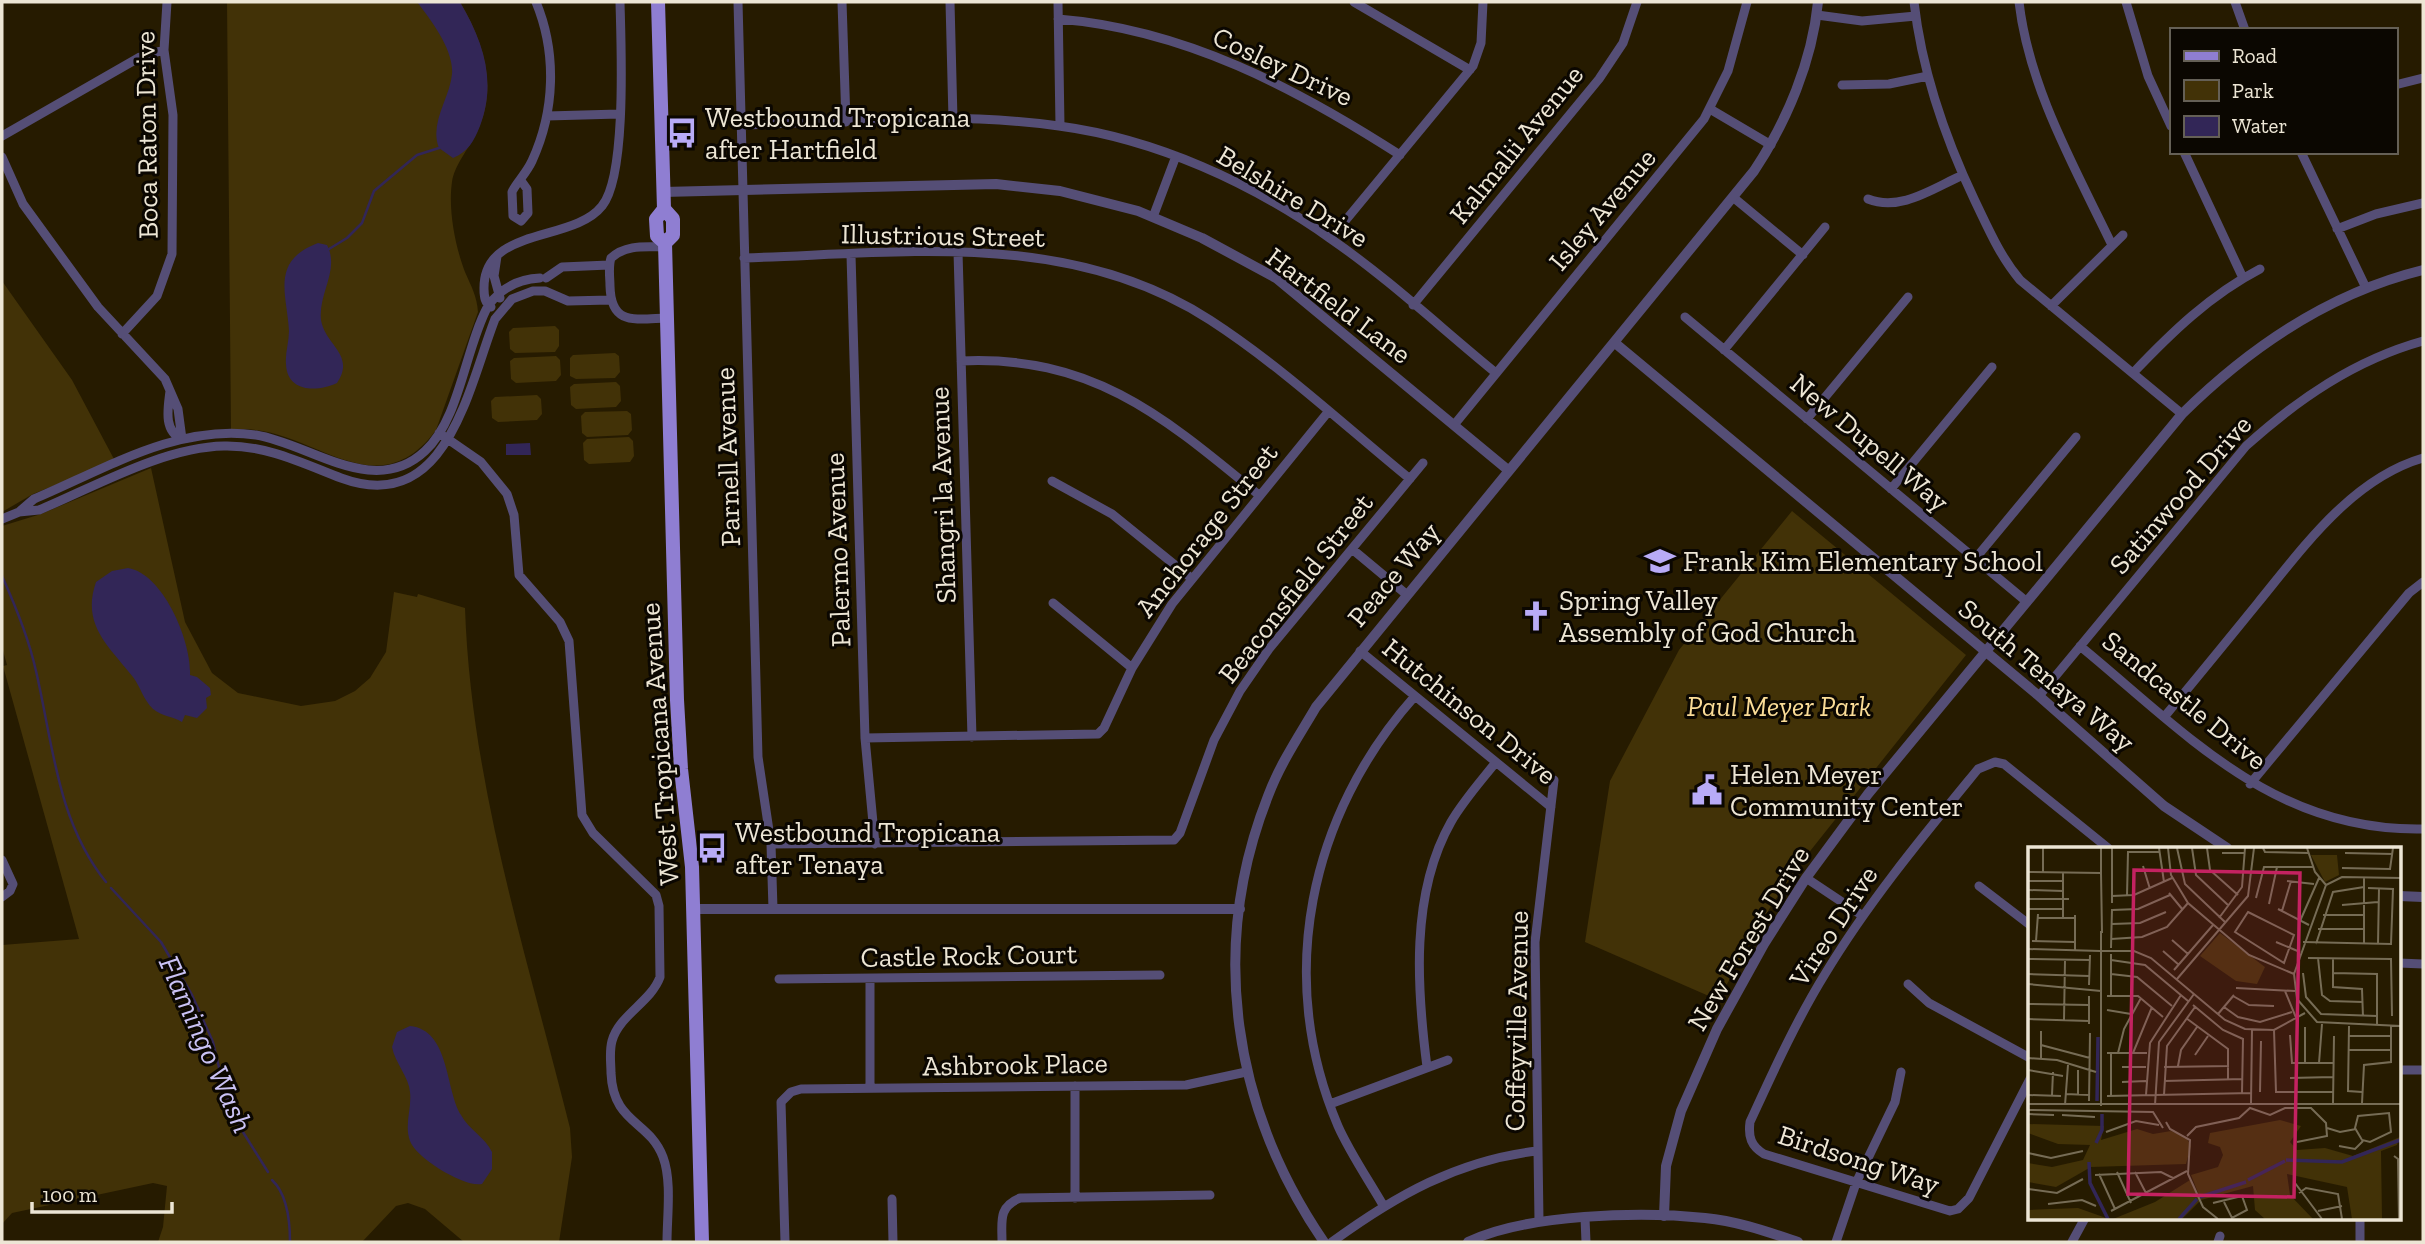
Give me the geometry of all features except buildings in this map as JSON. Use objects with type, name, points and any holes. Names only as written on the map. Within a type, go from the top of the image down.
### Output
[{"type":"main road","name":"West Tropicana Avenue","points":[[658,2],[664,209],[656,219],[657,236],[665,245],[677,700],[693,909],[702,1242]]},
{"type":"street","name":"Boca Raton Drive","points":[[121,334],[157,296],[172,254],[173,104],[164,50],[167,2]]},
{"type":"street","points":[[522,182],[538,146],[547,116],[550,54],[536,2]]},
{"type":"street","points":[[488,306],[485,281],[497,256],[508,247],[583,220],[600,209],[613,183],[619,114],[620,2]]},
{"type":"street","name":"Parnell Avenue","points":[[738,2],[758,757],[771,844],[773,909]]},
{"type":"street","points":[[842,2],[846,122]]},
{"type":"street","points":[[950,2],[953,119]]},
{"type":"street","points":[[1058,2],[1060,126]]},
{"type":"street","points":[[1354,2],[1470,70]]},
{"type":"street","points":[[1331,238],[1470,70],[1482,43],[1483,2]]},
{"type":"street","name":"Kalmalii Avenue","points":[[1413,305],[1599,79],[1623,43],[1637,2]]},
{"type":"street","name":"Isley Avenue","points":[[1454,425],[1687,142],[1710,109],[1733,56],[1746,2]]},
{"type":"street","name":"Peace Way","points":[[1324,1242],[1295,1199],[1266,1138],[1246,1072],[1236,995],[1240,909],[1248,855],[1280,767],[1315,707],[1734,198],[1771,145],[1802,73],[1817,16],[1818,2]]},
{"type":"street","points":[[1914,2],[1928,76],[1942,126],[2003,259],[2021,280],[2182,415]]},
{"type":"street","points":[[2019,2],[2030,58],[2053,123],[2112,245]]},
{"type":"street","points":[[2126,2],[2148,76],[2170,124]]},
{"type":"street","points":[[2235,2],[2244,28]]},
{"type":"street","points":[[1817,16],[1862,22],[1916,16]]},
{"type":"street","name":"Cosley Drive","points":[[1058,19],[1094,22],[1162,37],[1244,67],[1344,119],[1401,155]]},
{"type":"street","points":[[2,136],[140,57],[164,50]]},
{"type":"street","points":[[1842,85],[1889,84],[1928,76]]},
{"type":"street","points":[[2397,84],[2423,78]]},
{"type":"street","points":[[1710,109],[1771,145]]},
{"type":"street","points":[[547,116],[619,114]]},
{"type":"street","name":"Belshire Drive","points":[[741,125],[953,119],[1060,126],[1135,142],[1205,167],[1331,238],[1496,373]]},
{"type":"street","points":[[2184,154],[2243,278]]},
{"type":"street","points":[[2302,154],[2367,288]]},
{"type":"street","points":[[1153,217],[1176,156]]},
{"type":"street","points":[[2,157],[23,204],[97,307],[161,374],[170,390],[169,426],[174,435],[182,439]]},
{"type":"street","points":[[1868,199],[1882,204],[1897,204],[1963,175]]},
{"type":"street","name":"Hartfield Lane","points":[[663,191],[996,184],[1082,195],[1153,217],[1202,238],[1276,278],[1508,470]]},
{"type":"street","points":[[1734,198],[1803,255]]},
{"type":"street","points":[[2337,229],[2376,214],[2423,203]]},
{"type":"street","points":[[1724,350],[1825,227]]},
{"type":"street","points":[[2051,306],[2123,235]]},
{"type":"street","points":[[665,245],[624,250],[614,255],[609,265],[610,300],[616,312],[630,318],[667,318]]},
{"type":"street","name":"Illustrious Street","points":[[744,258],[958,252],[1029,255],[1056,259],[1145,286],[1209,319],[1264,359],[1410,479]]},
{"type":"street","name":"Shangri la Avenue","points":[[958,252],[972,737]]},
{"type":"street","name":"Palermo Avenue","points":[[851,255],[865,738],[875,844]]},
{"type":"street","points":[[497,256],[494,276],[502,308]]},
{"type":"street","points":[[19,512],[34,499],[182,439],[222,433],[256,435],[288,443],[348,467],[376,471],[412,461],[426,450],[439,433],[488,306],[498,294],[522,280],[543,278],[562,267],[609,265]]},
{"type":"street","points":[[2133,373],[2170,333],[2243,278],[2260,269]]},
{"type":"street","name":"New Forest Drive","points":[[1664,1216],[1666,1166],[1681,1111],[1717,1030],[1764,944],[1806,878],[1868,794],[2182,415],[2217,380],[2272,337],[2330,303],[2367,288],[2423,271]]},
{"type":"street","points":[[2,519],[19,512],[39,510],[178,453],[223,446],[269,451],[355,482],[387,483],[409,477],[427,466],[450,439],[495,319],[502,308],[519,295],[533,291],[545,291],[568,301],[610,300]]},
{"type":"street","points":[[1807,419],[1908,297]]},
{"type":"street","points":[[488,306],[502,308]]},
{"type":"street","name":"New Dupell Way","points":[[1685,317],[2026,602]]},
{"type":"street","name":"Satinwood Drive","points":[[2039,696],[2246,446],[2277,418],[2355,367],[2423,341]]},
{"type":"street","name":"South Tenaya Way","points":[[1615,343],[2039,696],[2164,806],[2225,847]]},
{"type":"street","points":[[961,361],[1025,363],[1086,378],[1150,409],[1259,495]]},
{"type":"street","points":[[1891,489],[1992,367]]},
{"type":"street","name":"Anchorage Street","points":[[865,738],[1098,734],[1104,728],[1132,668],[1191,578],[1328,412]]},
{"type":"street","points":[[439,433],[481,462],[507,494],[514,515],[519,575],[560,622],[567,635],[578,788],[584,822],[650,888],[658,901],[660,977],[655,988],[616,1031],[610,1056],[612,1086],[618,1105],[656,1143],[664,1161],[667,1242]]},
{"type":"street","points":[[1975,559],[2077,438]]},
{"type":"street","points":[[2165,716],[2307,543],[2337,512],[2395,470],[2423,457]]},
{"type":"street","name":"Beaconsfield Street","points":[[771,844],[1174,840],[1180,833],[1214,740],[1240,691],[1269,649],[1423,463]]},
{"type":"street","points":[[1052,481],[1112,514],[1191,578]]},
{"type":"street","points":[[1352,549],[1406,594]]},
{"type":"street","points":[[2250,783],[2409,593],[2423,582]]},
{"type":"street","points":[[1053,603],[1132,668]]},
{"type":"street","name":"Sandcastle Drive","points":[[2080,646],[2250,783],[2309,812],[2333,820],[2374,828],[2423,830]]},
{"type":"street","name":"Hutchinson Drive","points":[[1360,651],[1551,807]]},
{"type":"street","points":[[1383,1205],[1339,1128],[1330,1104],[1317,1063],[1308,1015],[1305,966],[1314,887],[1341,803],[1364,761],[1415,696]]},
{"type":"street","points":[[1427,1068],[1421,1022],[1419,965],[1429,884],[1439,847],[1452,820],[1496,762]]},
{"type":"street","name":"Vireo Drive","points":[[1750,1142],[1750,1122],[1785,1047],[1825,974],[1905,858],[1978,769],[1995,762],[2004,764],[2106,847]]},
{"type":"street","name":"Coffeyville Avenue","points":[[1539,1221],[1535,942],[1554,780]]},
{"type":"street","points":[[2,860],[13,884],[10,891],[2,897]]},
{"type":"street","points":[[1806,878],[1863,916]]},
{"type":"street","points":[[1979,887],[2028,924]]},
{"type":"street","points":[[2400,897],[2423,897]]},
{"type":"street","points":[[693,909],[1240,909]]},
{"type":"street","points":[[2400,963],[2423,964]]},
{"type":"street","name":"Castle Rock Court","points":[[779,979],[1160,975]]},
{"type":"street","points":[[870,980],[870,1088]]},
{"type":"street","points":[[1908,984],[1929,1003],[2028,1057]]},
{"type":"street","points":[[1330,1104],[1448,1060]]},
{"type":"street","points":[[2400,1070],[2423,1070]]},
{"type":"street","name":"Ashbrook Place","points":[[785,1242],[781,1102],[800,1089],[1186,1085],[1246,1072]]},
{"type":"street","points":[[1836,1242],[1856,1183],[1895,1102],[1902,1072]]},
{"type":"street","name":"Birdsong Way","points":[[1750,1142],[1764,1154],[1950,1212],[1958,1209],[1969,1198],[2028,1081]]},
{"type":"street","points":[[1075,1086],[1075,1198]]},
{"type":"street","points":[[1332,1242],[1383,1205],[1466,1166],[1537,1152]]},
{"type":"street","points":[[1002,1242],[1002,1211],[1006,1204],[1020,1198],[1210,1195]]},
{"type":"street","points":[[892,1199],[893,1242]]},
{"type":"street","points":[[1468,1242],[1539,1221],[1664,1216],[1706,1218],[1752,1227],[1798,1242]]},
{"type":"street","points":[[1585,1218],[1586,1242]]},
{"type":"street","points":[[2072,1242],[2084,1220]]},
{"type":"street","points":[[2360,1220],[2360,1242]]},
{"type":"green space","points":[[227,2],[460,2],[482,50],[486,66],[487,100],[476,134],[456,170],[451,193],[455,239],[478,312],[436,430],[412,454],[388,464],[363,464],[338,458],[286,437],[259,430],[231,430]]},
{"type":"green space","points":[[2,281],[72,380],[115,461],[33,494],[2,512]]},
{"type":"green space","points":[[555,326],[559,330],[559,346],[555,352],[515,353],[510,349],[509,332],[513,328]]},
{"type":"green space","points":[[615,353],[619,356],[620,372],[615,378],[576,379],[570,376],[570,358],[573,355]]},
{"type":"green space","points":[[556,356],[560,360],[561,375],[556,381],[516,383],[511,379],[510,361],[514,358]]},
{"type":"green space","points":[[616,382],[620,386],[621,401],[616,407],[576,409],[571,405],[570,387],[574,384]]},
{"type":"green space","points":[[537,395],[541,399],[542,414],[537,420],[498,422],[492,418],[491,401],[495,397]]},
{"type":"green space","points":[[627,411],[631,414],[632,430],[628,435],[587,437],[582,433],[581,416],[585,412]]},
{"type":"green space","points":[[629,437],[633,441],[634,456],[630,462],[589,464],[584,460],[583,443],[587,439]]},
{"type":"green space","points":[[151,468],[185,622],[212,673],[238,693],[301,706],[335,701],[355,691],[370,678],[386,652],[394,592],[417,597],[418,594],[465,608],[469,674],[490,805],[519,935],[570,1128],[572,1157],[559,1242],[464,1242],[425,1209],[408,1203],[396,1206],[362,1242],[158,1242],[163,1227],[167,1186],[153,1183],[12,1213],[2,1224],[2,945],[79,939],[3,666],[7,665],[2,647],[2,526],[41,514]]},
{"type":"green space","name":"Paul Meyer Park","points":[[1792,511],[1966,655],[1803,860],[1771,906],[1718,1000],[1585,942],[1610,781],[1679,650]]},
{"type":"water","points":[[417,2],[460,2],[475,32],[485,62],[487,93],[480,126],[470,145],[463,153],[453,158],[439,148],[437,139],[438,120],[450,83],[452,65],[440,36]]},
{"type":"water","points":[[318,243],[327,245],[331,263],[322,300],[321,320],[343,365],[337,383],[313,389],[298,385],[288,374],[286,360],[289,331],[285,280],[293,259],[303,250]]},
{"type":"water","points":[[530,443],[531,455],[506,455],[506,444]]},
{"type":"water","points":[[128,568],[141,573],[164,596],[181,629],[190,675],[197,677],[210,688],[211,695],[206,698],[207,708],[197,718],[185,715],[182,722],[153,709],[133,677],[100,634],[92,611],[96,582],[112,571]]},
{"type":"water","points":[[410,1026],[423,1030],[433,1038],[444,1062],[461,1115],[492,1152],[492,1169],[482,1184],[453,1177],[421,1155],[410,1141],[409,1086],[392,1047],[397,1032]]},
{"type":"waterway","points":[[329,249],[347,238],[362,223],[374,191],[417,155],[439,148]]},
{"type":"waterway","name":"Flamingo Wash","points":[[2,576],[22,623],[33,659],[67,808],[77,834],[106,882]]},
{"type":"waterway","name":"Flamingo Wash","points":[[111,888],[161,942],[192,995],[213,1042],[225,1093],[238,1124],[268,1172]]},
{"type":"waterway","name":"Flamingo Wash","points":[[272,1180],[284,1200],[290,1242]]},
{"type":"place","name":"Westbound Tropicana after Hartfield","points":[[682,133]]},
{"type":"place","name":"Frank Kim Elementary School","points":[[1660,561]]},
{"type":"place","name":"Spring Valley Assembly of God Church","points":[[1536,616]]},
{"type":"place","name":"Helen Meyer Community Center","points":[[1707,790]]},
{"type":"place","name":"Westbound Tropicana after Tenaya","points":[[712,848]]}]
